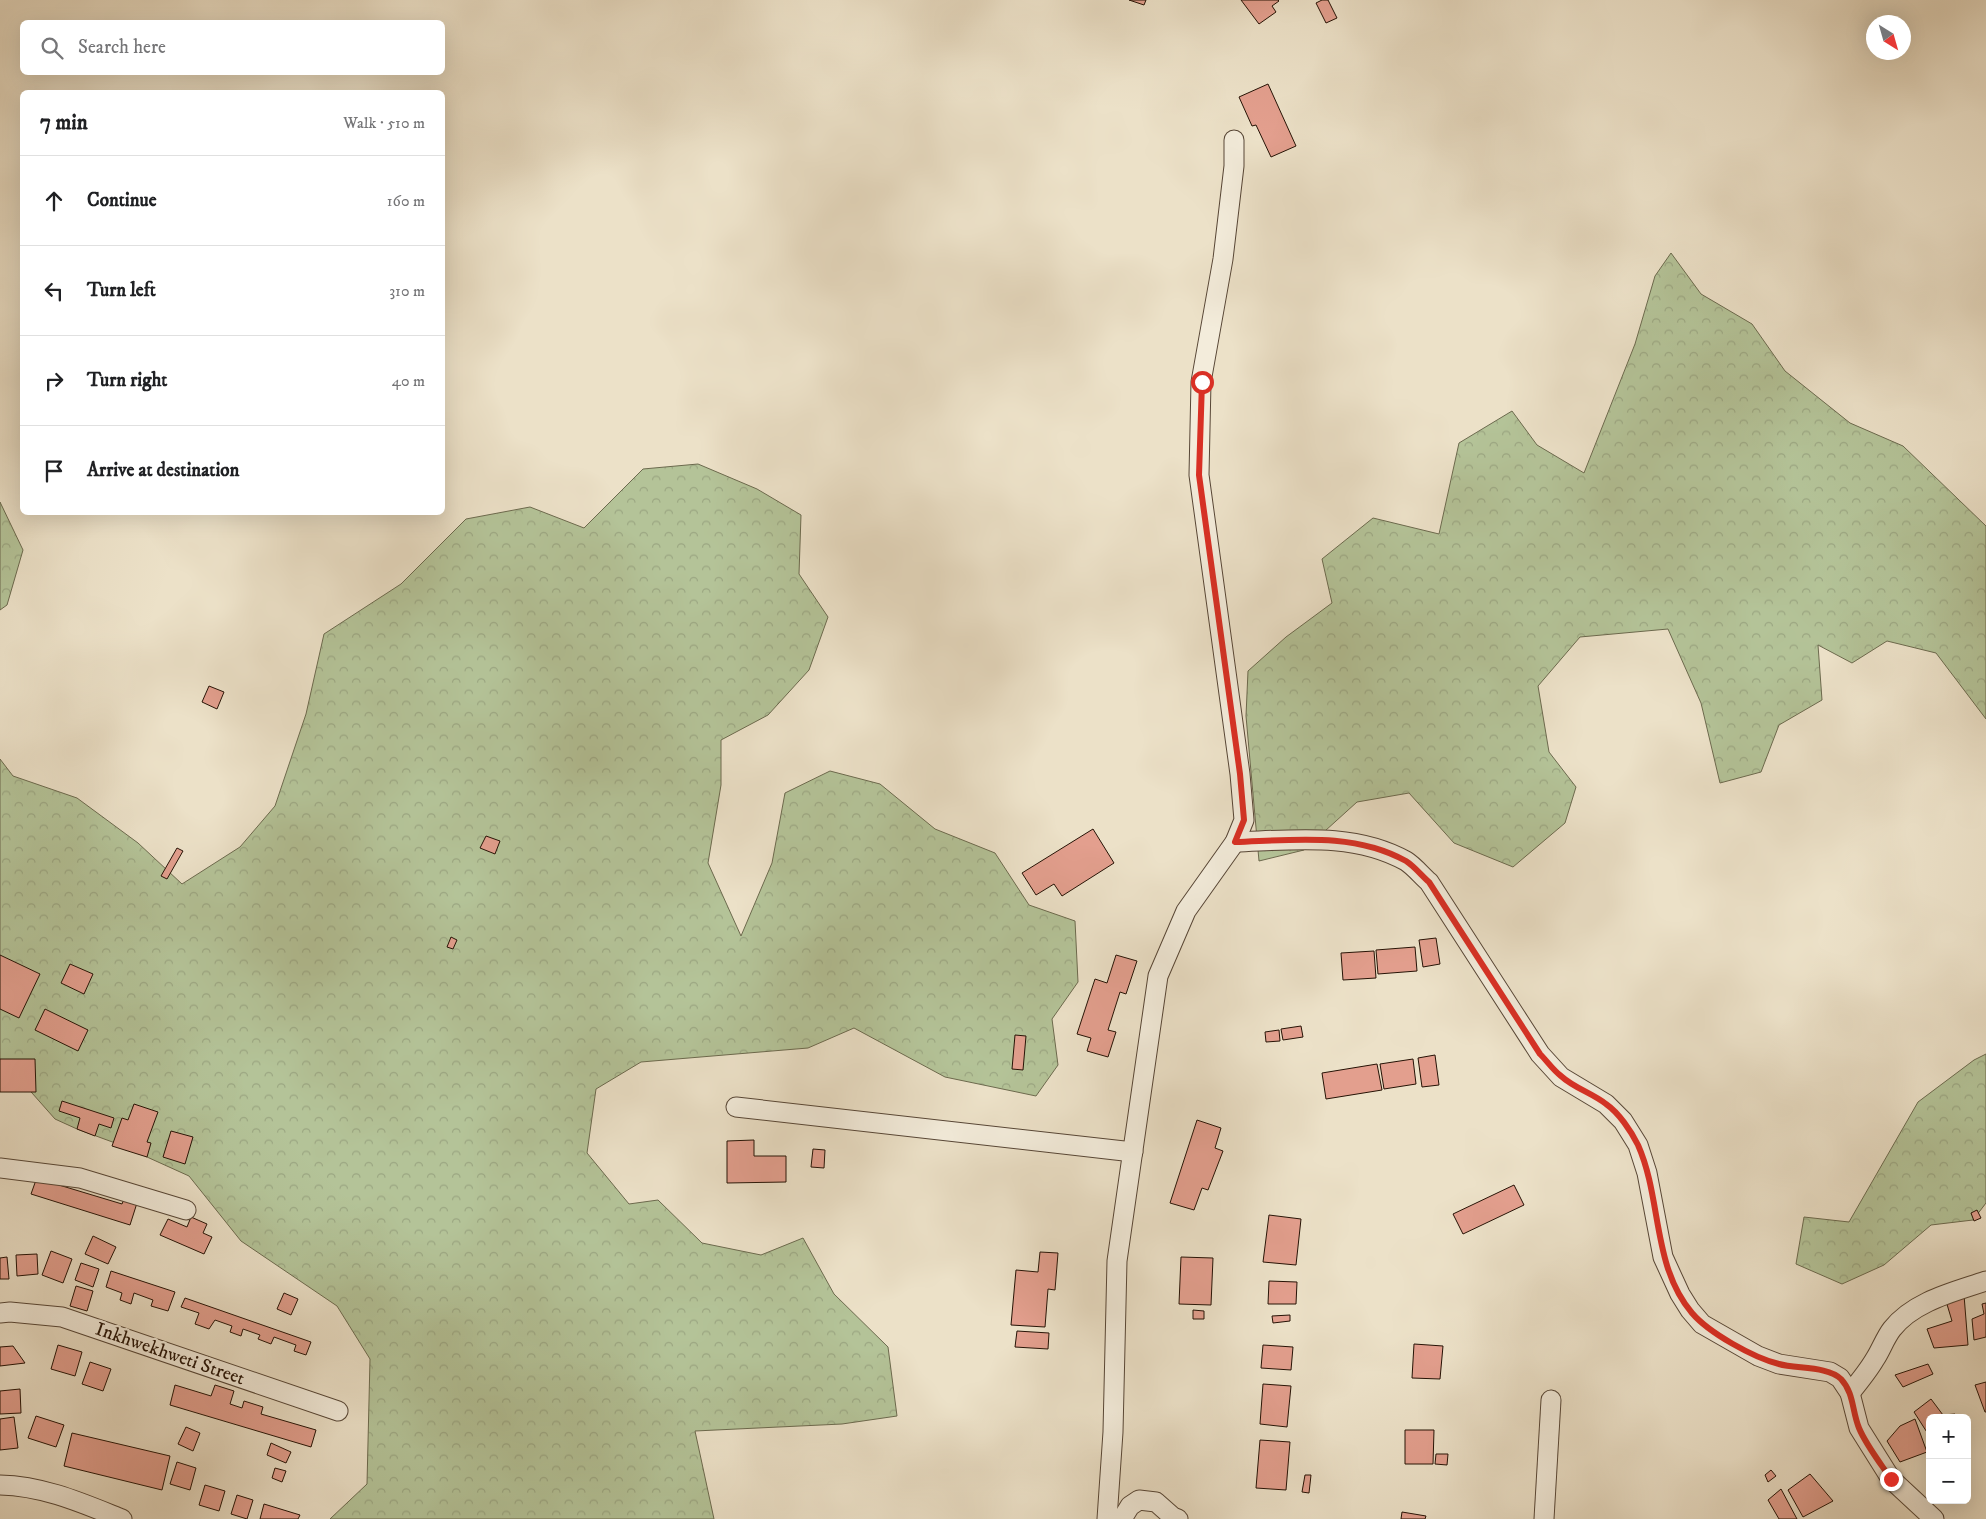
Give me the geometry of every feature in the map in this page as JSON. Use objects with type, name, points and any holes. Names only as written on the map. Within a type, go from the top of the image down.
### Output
[{"type":"street","points":[[1107,1519],[1113,1432],[1117,1261],[1158,976],[1186,910],[1235,842],[1244,820],[1240,774],[1199,475],[1202,382],[1223,259],[1234,166],[1234,140]]},
{"type":"street","points":[[1235,842],[1329,839],[1367,845],[1407,862],[1429,882],[1540,1054],[1561,1077],[1606,1104],[1623,1121],[1638,1145],[1647,1173],[1664,1257],[1680,1294],[1690,1310],[1702,1324],[1758,1356],[1779,1364],[1830,1372],[1840,1378],[1850,1394],[1859,1428],[1891,1479],[1934,1519]]},
{"type":"street","points":[[736,1107],[1133,1152]]},
{"type":"street","points":[[0,1168],[80,1178],[186,1210]]},
{"type":"street","points":[[1850,1394],[1874,1362],[1892,1329],[1906,1316],[1923,1304],[1986,1280]]},
{"type":"street","name":"Inkhwekhweti Street","points":[[0,1313],[10,1312],[62,1317],[338,1412]]},
{"type":"street","points":[[1544,1519],[1551,1400]]},
{"type":"street","points":[[0,1485],[22,1486],[59,1494],[122,1519]]},
{"type":"street","points":[[1122,1519],[1130,1506],[1139,1500],[1156,1502],[1178,1519]]},
{"type":"green space","points":[[1671,253],[1701,294],[1752,324],[1785,371],[1850,423],[1903,446],[1986,526],[1986,719],[1936,653],[1887,641],[1852,663],[1818,645],[1822,700],[1779,725],[1761,772],[1720,783],[1701,703],[1668,629],[1580,637],[1538,686],[1549,752],[1576,787],[1565,823],[1513,867],[1454,843],[1409,793],[1357,802],[1304,850],[1259,861],[1246,716],[1248,671],[1286,637],[1332,603],[1322,559],[1373,518],[1439,534],[1459,443],[1512,411],[1537,445],[1584,473],[1635,344],[1655,276]]},
{"type":"green space","points":[[698,464],[757,489],[801,515],[799,574],[828,617],[809,670],[768,715],[721,740],[721,785],[708,863],[741,936],[772,863],[785,793],[830,771],[880,784],[935,829],[995,853],[1029,905],[1075,921],[1078,982],[1052,1019],[1058,1065],[1036,1096],[945,1077],[854,1028],[808,1048],[641,1062],[596,1089],[587,1153],[629,1204],[658,1200],[702,1243],[761,1255],[803,1238],[834,1294],[888,1347],[897,1416],[842,1424],[695,1431],[714,1519],[330,1519],[367,1484],[370,1359],[337,1306],[241,1241],[189,1176],[137,1151],[55,1119],[9,1067],[0,1063],[0,759],[13,776],[77,798],[138,843],[182,884],[240,847],[275,806],[306,714],[324,634],[401,584],[466,519],[530,507],[584,528],[643,469]]},
{"type":"green space","points":[[0,502],[23,550],[7,605],[0,610]]},
{"type":"green space","points":[[1986,1054],[1986,1203],[1973,1220],[1931,1225],[1884,1265],[1842,1284],[1796,1264],[1804,1217],[1849,1222],[1918,1102],[1974,1060]]},
{"type":"building","points":[[1129,0],[1146,0],[1144,5]]},
{"type":"building","points":[[1241,0],[1279,1],[1272,6],[1276,12],[1259,24]]},
{"type":"building","points":[[1328,0],[1337,18],[1326,23],[1316,3]]},
{"type":"building","points":[[1268,84],[1296,146],[1271,157],[1256,125],[1252,126],[1239,97]]},
{"type":"building","points":[[209,686],[224,692],[217,709],[202,702]]},
{"type":"building","points":[[1093,829],[1114,863],[1062,896],[1054,884],[1036,895],[1022,873]]},
{"type":"building","points":[[486,836],[500,841],[495,854],[480,848]]},
{"type":"building","points":[[177,848],[183,851],[167,879],[161,876]]},
{"type":"building","points":[[451,937],[457,940],[453,949],[447,947]]},
{"type":"building","points":[[1436,938],[1440,964],[1423,967],[1419,940]]},
{"type":"building","points":[[1415,947],[1417,971],[1378,974],[1376,950]]},
{"type":"building","points":[[1374,951],[1376,978],[1343,980],[1341,953]]},
{"type":"building","points":[[0,955],[40,974],[19,1018],[0,1009]]},
{"type":"building","points":[[1116,955],[1137,961],[1126,994],[1120,992],[1108,1030],[1116,1032],[1108,1057],[1087,1051],[1091,1038],[1077,1034],[1095,979],[1107,983]]},
{"type":"building","points":[[70,964],[93,974],[84,994],[61,983]]},
{"type":"building","points":[[45,1009],[88,1030],[78,1051],[35,1030]]},
{"type":"building","points":[[1301,1026],[1303,1037],[1283,1040],[1281,1029]]},
{"type":"building","points":[[1279,1030],[1280,1041],[1266,1042],[1265,1032]]},
{"type":"building","points":[[1015,1035],[1026,1036],[1023,1070],[1012,1069]]},
{"type":"building","points":[[1435,1055],[1439,1085],[1422,1087],[1418,1058]]},
{"type":"building","points":[[0,1059],[35,1059],[36,1092],[0,1092]]},
{"type":"building","points":[[1413,1059],[1416,1084],[1384,1089],[1380,1064]]},
{"type":"building","points":[[1377,1064],[1382,1090],[1326,1099],[1322,1073]]},
{"type":"building","points":[[62,1101],[114,1118],[111,1128],[99,1124],[95,1136],[77,1129],[80,1118],[59,1111]]},
{"type":"building","points":[[134,1104],[158,1112],[147,1142],[151,1143],[147,1157],[112,1146],[122,1118],[128,1120]]},
{"type":"building","points":[[1197,1120],[1221,1128],[1215,1148],[1223,1151],[1208,1190],[1202,1188],[1194,1210],[1170,1203]]},
{"type":"building","points":[[171,1131],[193,1137],[185,1164],[163,1157]]},
{"type":"building","points":[[754,1140],[754,1156],[786,1156],[786,1182],[727,1183],[727,1141]]},
{"type":"building","points":[[813,1149],[825,1150],[824,1168],[811,1167]]},
{"type":"building","points":[[36,1180],[60,1182],[59,1185],[122,1204],[124,1199],[137,1203],[130,1225],[31,1194]]},
{"type":"building","points":[[1514,1185],[1524,1205],[1463,1234],[1453,1214]]},
{"type":"building","points":[[1977,1210],[1981,1218],[1974,1221],[1971,1213]]},
{"type":"building","points":[[1269,1215],[1301,1219],[1296,1265],[1263,1262]]},
{"type":"building","points":[[191,1217],[207,1224],[203,1233],[212,1237],[204,1254],[160,1235],[168,1219],[187,1227]]},
{"type":"building","points":[[93,1236],[116,1247],[108,1264],[85,1254]]},
{"type":"building","points":[[51,1251],[72,1259],[63,1283],[42,1275]]},
{"type":"building","points":[[1040,1252],[1058,1253],[1055,1290],[1048,1289],[1045,1327],[1011,1325],[1016,1270],[1038,1272]]},
{"type":"building","points":[[37,1254],[38,1274],[17,1276],[16,1255]]},
{"type":"building","points":[[7,1257],[9,1279],[0,1279],[0,1258]]},
{"type":"building","points":[[1181,1257],[1213,1258],[1211,1305],[1179,1304]]},
{"type":"building","points":[[81,1263],[99,1269],[93,1287],[75,1280]]},
{"type":"building","points":[[111,1271],[175,1292],[168,1311],[151,1306],[153,1300],[134,1293],[131,1304],[120,1300],[122,1293],[106,1287]]},
{"type":"building","points":[[1269,1281],[1297,1282],[1296,1304],[1268,1304]]},
{"type":"building","points":[[76,1286],[93,1291],[87,1311],[70,1306]]},
{"type":"building","points":[[284,1293],[298,1299],[291,1315],[277,1309]]},
{"type":"building","points":[[1964,1295],[1968,1345],[1934,1348],[1927,1329],[1952,1321],[1946,1301]]},
{"type":"building","points":[[185,1298],[311,1342],[306,1355],[294,1351],[296,1345],[274,1337],[271,1344],[258,1339],[260,1335],[243,1329],[241,1336],[230,1332],[232,1326],[215,1320],[209,1329],[195,1324],[199,1313],[181,1307]]},
{"type":"building","points":[[1986,1303],[1986,1337],[1974,1340],[1972,1319],[1984,1314],[1982,1304]]},
{"type":"building","points":[[1193,1310],[1204,1311],[1204,1319],[1193,1319]]},
{"type":"building","points":[[1290,1315],[1290,1321],[1273,1323],[1272,1316]]},
{"type":"building","points":[[1017,1331],[1049,1333],[1048,1349],[1015,1347]]},
{"type":"building","points":[[1414,1344],[1443,1346],[1440,1379],[1412,1378]]},
{"type":"building","points":[[58,1345],[82,1352],[75,1376],[51,1369]]},
{"type":"building","points":[[1263,1345],[1293,1347],[1291,1370],[1261,1368]]},
{"type":"building","points":[[13,1346],[25,1363],[0,1366],[0,1347]]},
{"type":"building","points":[[90,1362],[111,1369],[103,1391],[82,1384]]},
{"type":"building","points":[[1928,1364],[1933,1374],[1903,1387],[1895,1375]]},
{"type":"building","points":[[1986,1382],[1986,1412],[1985,1412],[1975,1385]]},
{"type":"building","points":[[1263,1384],[1291,1386],[1287,1427],[1260,1424]]},
{"type":"building","points":[[175,1385],[211,1396],[215,1385],[234,1391],[230,1404],[242,1408],[244,1401],[263,1407],[261,1414],[316,1430],[311,1447],[170,1405]]},
{"type":"building","points":[[20,1389],[21,1413],[0,1414],[0,1391]]},
{"type":"building","points":[[1931,1399],[1942,1414],[1926,1414],[1926,1431],[1914,1412]]},
{"type":"building","points":[[36,1416],[64,1425],[56,1447],[28,1438]]},
{"type":"building","points":[[14,1417],[18,1448],[0,1450],[0,1419]]},
{"type":"building","points":[[1915,1419],[1926,1452],[1900,1462],[1887,1441],[1900,1426]]},
{"type":"building","points":[[186,1427],[200,1433],[193,1451],[178,1444]]},
{"type":"building","points":[[1405,1430],[1434,1430],[1433,1464],[1405,1464]]},
{"type":"building","points":[[72,1433],[170,1456],[162,1490],[64,1466]]},
{"type":"building","points":[[1260,1440],[1290,1442],[1286,1490],[1256,1488]]},
{"type":"building","points":[[271,1443],[291,1452],[286,1463],[267,1455]]},
{"type":"building","points":[[1436,1454],[1448,1454],[1447,1465],[1435,1464]]},
{"type":"building","points":[[177,1462],[196,1468],[190,1490],[170,1484]]},
{"type":"building","points":[[275,1468],[286,1471],[282,1482],[272,1478]]},
{"type":"building","points":[[1771,1470],[1776,1476],[1768,1482],[1765,1475]]},
{"type":"building","points":[[1810,1474],[1833,1501],[1803,1517],[1788,1490]]},
{"type":"building","points":[[1305,1475],[1311,1475],[1309,1493],[1302,1492]]},
{"type":"building","points":[[205,1485],[225,1491],[219,1511],[199,1505]]},
{"type":"building","points":[[1781,1489],[1797,1519],[1779,1519],[1768,1500]]},
{"type":"building","points":[[237,1495],[253,1500],[247,1519],[231,1514]]},
{"type":"building","points":[[264,1504],[300,1515],[298,1519],[260,1519]]},
{"type":"building","points":[[1402,1512],[1426,1516],[1425,1519],[1401,1519]]},
{"type":"route","points":[[1202,382],[1199,475],[1240,774],[1244,820],[1235,842],[1329,839],[1367,845],[1407,862],[1429,882],[1540,1054],[1561,1077],[1606,1104],[1623,1121],[1638,1145],[1647,1173],[1664,1257],[1680,1294],[1690,1310],[1702,1324],[1758,1356],[1779,1364],[1830,1372],[1840,1378],[1850,1394],[1859,1428],[1891,1479]]}]
